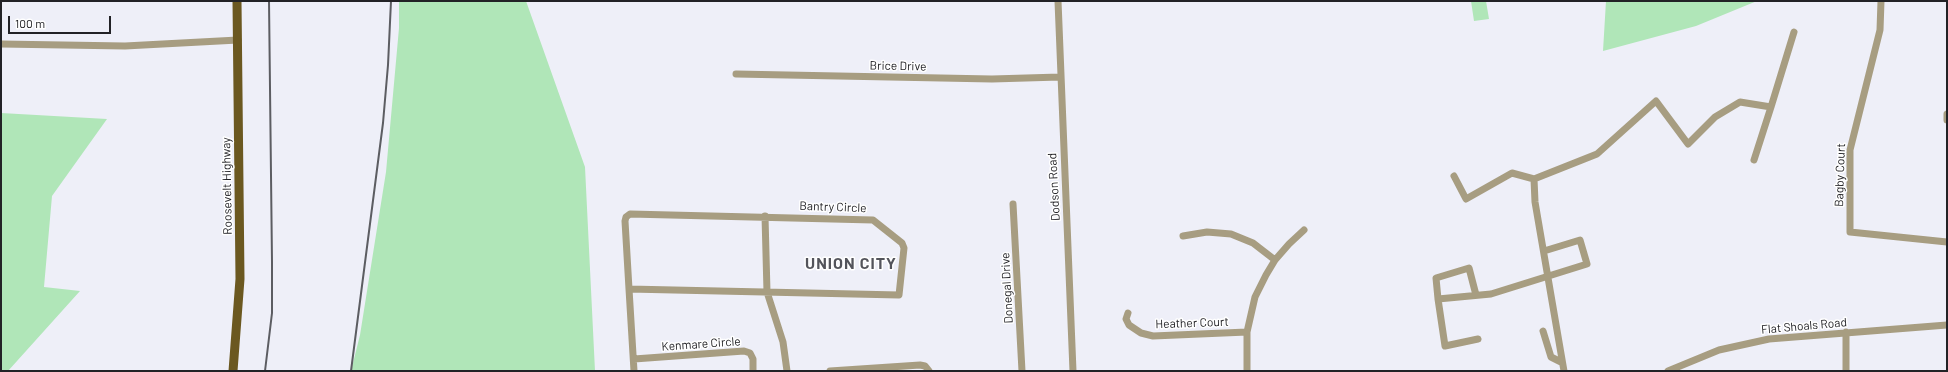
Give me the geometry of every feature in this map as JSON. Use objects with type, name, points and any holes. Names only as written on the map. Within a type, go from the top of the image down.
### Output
[{"type":"main road","name":"Roosevelt Highway","points":[[233,371],[240,279],[237,1]]},
{"type":"street","name":"Dodson Road","points":[[1058,1],[1073,371]]},
{"type":"street","name":"Bagby Court","points":[[1881,1],[1880,30],[1850,150],[1850,232],[1947,242]]},
{"type":"street","points":[[1754,160],[1794,32]]},
{"type":"street","points":[[1,44],[124,46],[238,40]]},
{"type":"street","name":"Brice Drive","points":[[736,74],[992,78],[1060,77]]},
{"type":"street","points":[[1454,176],[1466,199],[1512,173],[1534,179],[1597,154],[1656,101],[1688,144],[1715,117],[1740,102],[1771,107]]},
{"type":"street","points":[[1947,114],[1947,120]]},
{"type":"street","points":[[1534,179],[1535,202],[1561,362],[1564,371]]},
{"type":"street","name":"Donegal Drive","points":[[1013,204],[1022,371]]},
{"type":"street","name":"Bantry Circle","points":[[630,214],[765,216],[873,220],[902,243],[904,248],[899,295],[629,289],[625,221],[626,217],[630,214]]},
{"type":"street","points":[[765,216],[767,292],[783,342],[787,371]]},
{"type":"street","points":[[1247,371],[1247,332],[1255,297],[1275,260],[1304,230]]},
{"type":"street","points":[[1183,236],[1207,232],[1231,234],[1253,243],[1275,260]]},
{"type":"street","points":[[1438,299],[1491,294],[1587,264],[1580,240],[1544,251]]},
{"type":"street","points":[[1476,295],[1469,268],[1436,278],[1444,346],[1478,339]]},
{"type":"street","points":[[629,289],[634,371]]},
{"type":"street","name":"Heather Court","points":[[1128,313],[1126,319],[1129,325],[1141,333],[1153,336],[1247,332]]},
{"type":"street","name":"Flat Shoals Road","points":[[1668,371],[1720,350],[1769,339],[1947,324]]},
{"type":"street","points":[[1543,330],[1550,357],[1561,362]]},
{"type":"street","points":[[1846,332],[1846,371]]},
{"type":"street","name":"Kenmare Circle","points":[[634,359],[744,351],[750,353],[753,359],[753,371]]},
{"type":"street","points":[[830,371],[920,365],[925,366],[930,371]]},
{"type":"green space","points":[[399,1],[526,1],[585,167],[595,371],[351,371],[360,335],[386,172],[399,28]]},
{"type":"green space","points":[[1471,1],[1486,1],[1489,19],[1474,21]]},
{"type":"green space","points":[[1606,1],[1757,1],[1696,26],[1603,51]]},
{"type":"green space","points":[[1,113],[107,119],[52,196],[44,287],[80,291],[8,371],[1,371]]},
{"type":"railway","points":[[265,371],[272,313],[269,1]]},
{"type":"railway","points":[[351,371],[383,123],[391,1]]},
{"type":"district","name":"UNION CITY","points":[[851,264]]}]
